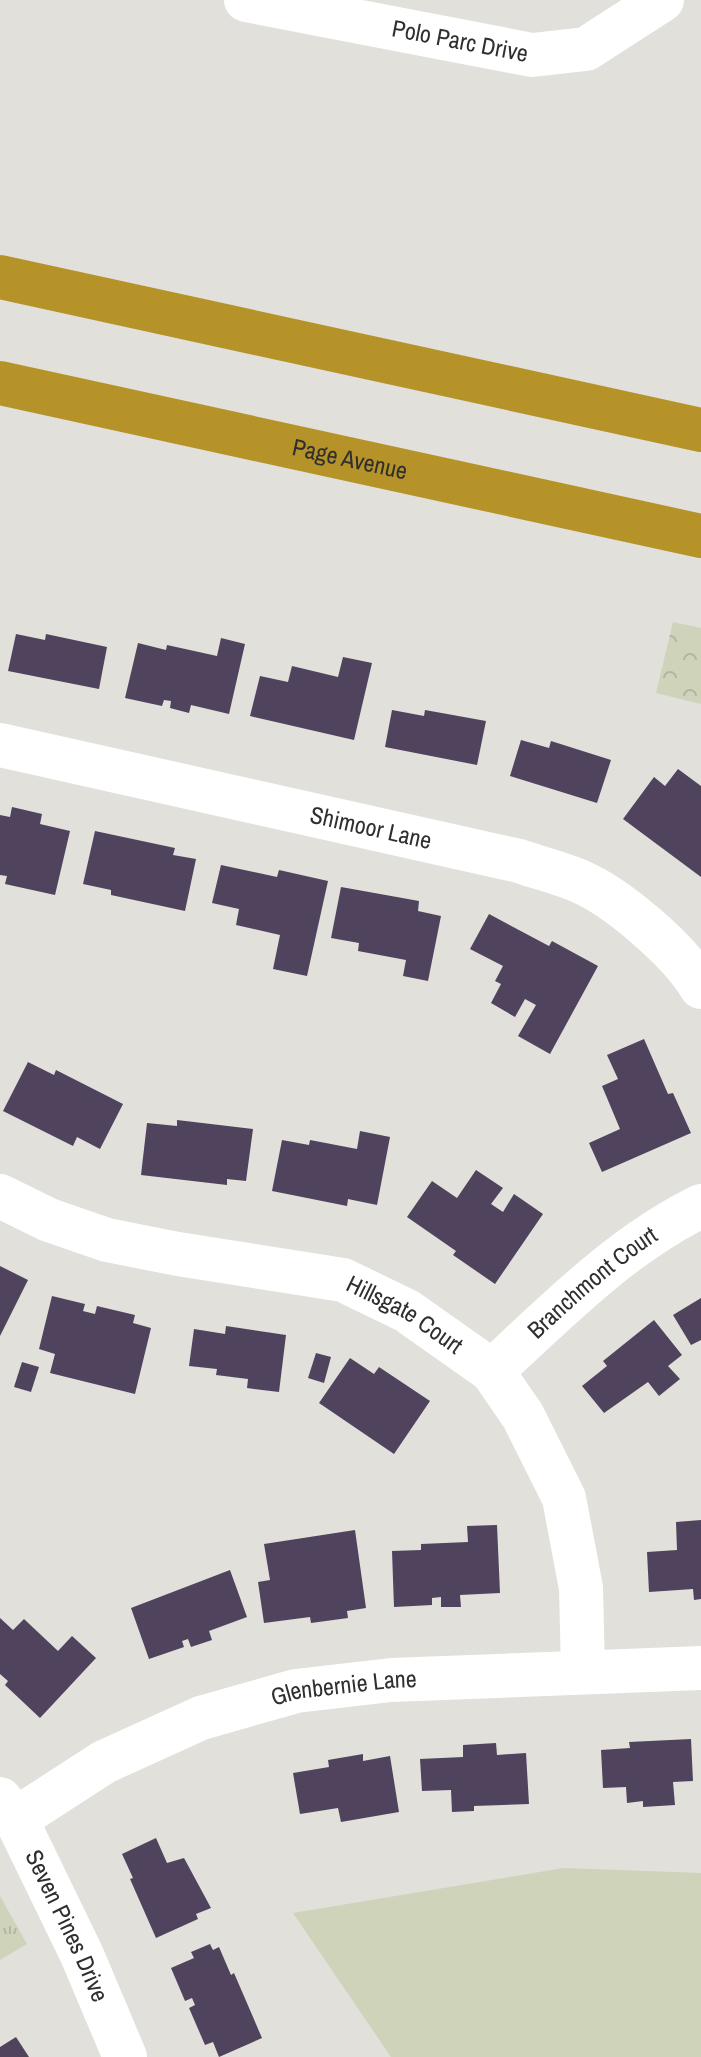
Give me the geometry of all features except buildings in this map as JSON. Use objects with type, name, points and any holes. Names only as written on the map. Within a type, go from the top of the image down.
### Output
[{"type":"highway","points":[[0,277],[701,430]]},
{"type":"highway","name":"Page Avenue","points":[[0,383],[701,536]]},
{"type":"street","name":"Polo Parc Drive","points":[[246,0],[532,55],[586,49],[662,0]]},
{"type":"street","name":"Shimoor Lane","points":[[0,745],[504,858],[582,882],[644,923],[692,971],[701,987]]},
{"type":"street","name":"Hillsgate Court","points":[[0,1196],[49,1220],[107,1240],[343,1280],[407,1311],[492,1371],[523,1416],[564,1498],[581,1588],[583,1671]]},
{"type":"street","name":"Branchmont Court","points":[[492,1371],[589,1281],[669,1222],[701,1206]]},
{"type":"street","name":"Glenbernie Lane","points":[[8,1809],[201,1718],[296,1691],[391,1680],[701,1668]]},
{"type":"street","name":"Seven Pines Drive","points":[[8,1809],[82,1955],[125,2057]]},
{"type":"green space","points":[[673,622],[701,628],[701,704],[656,693]]},
{"type":"green space","points":[[564,1868],[701,1873],[701,2057],[391,2057],[293,1913]]},
{"type":"green space","points":[[0,1896],[27,1944],[0,1960]]}]
